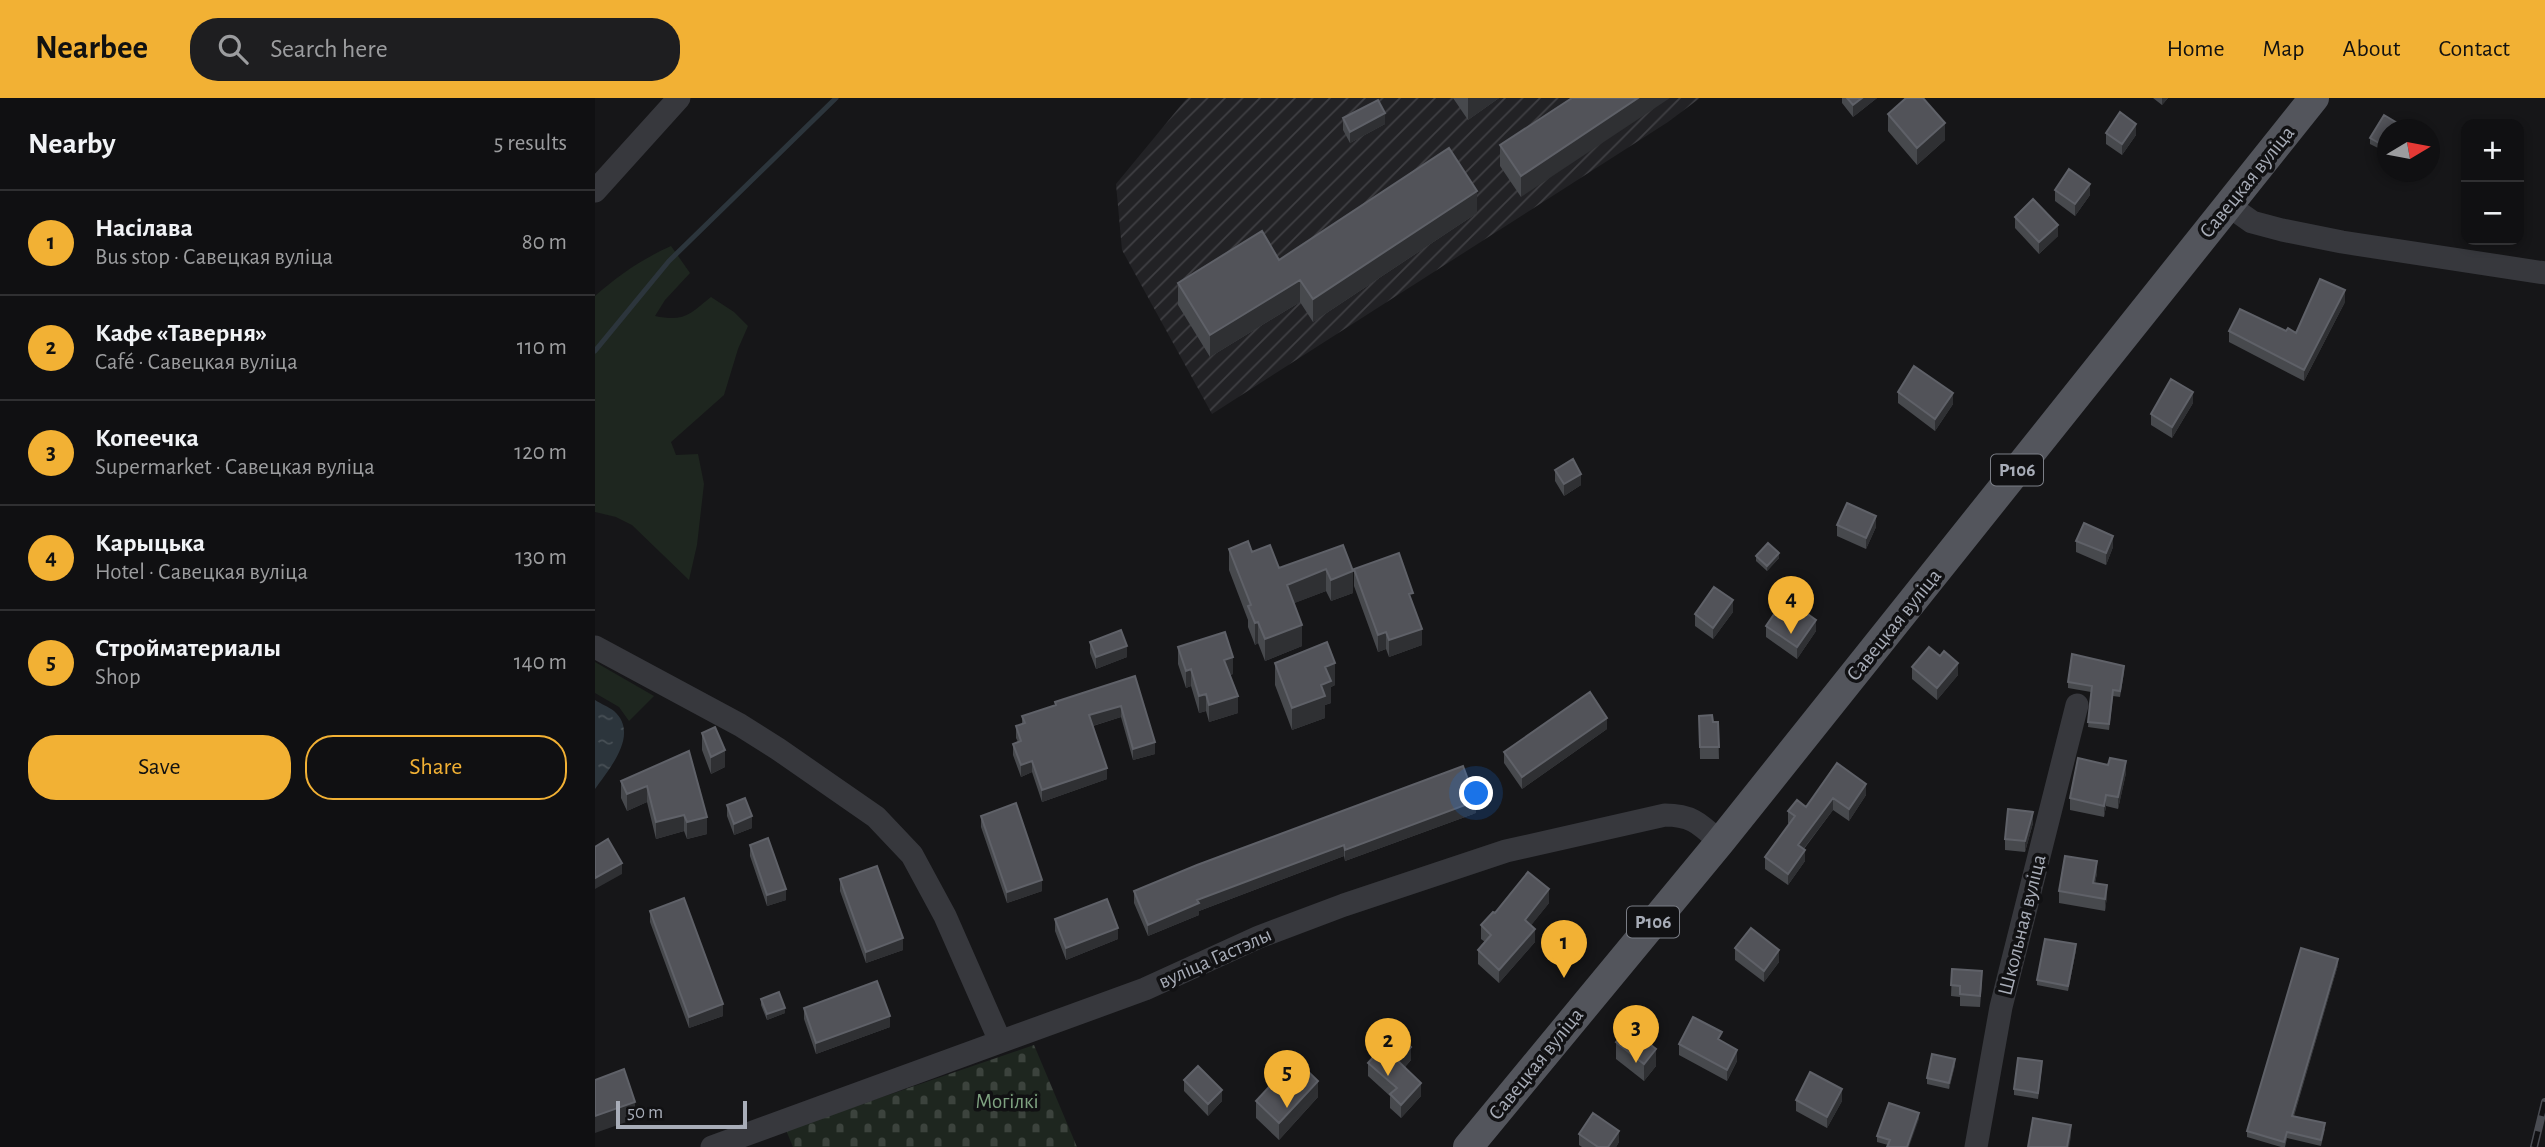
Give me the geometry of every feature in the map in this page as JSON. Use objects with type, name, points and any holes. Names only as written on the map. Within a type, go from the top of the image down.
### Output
[{"type":"main road","name":"Савецкая вуліца","points":[[1468,1147],[1720,842],[2315,98]]},
{"type":"street","points":[[595,191],[679,98]]},
{"type":"street","points":[[2228,205],[2252,222],[2282,230],[2545,273]]},
{"type":"street","points":[[595,647],[740,725],[876,817],[912,855],[945,916],[1000,1041]]},
{"type":"street","name":"Школьная вуліца","points":[[1976,1147],[2001,1007],[2077,705]]},
{"type":"street","name":"вуліца Гастэлы","points":[[712,1147],[1145,989],[1259,937],[1344,905],[1506,851],[1665,815],[1685,815],[1720,842]]},
{"type":"shaded area","points":[[1187,98],[1700,98],[1668,122],[1212,414],[1122,250],[1116,184]]},
{"type":"green space","points":[[671,246],[690,273],[665,300],[655,316],[686,316],[711,297],[734,312],[748,326],[724,395],[671,442],[676,455],[698,454],[704,484],[697,545],[689,580],[632,525],[616,517],[595,512],[595,296],[631,268]]},
{"type":"green space","points":[[595,662],[654,696],[629,721],[619,707],[595,693]]},
{"type":"green space","name":"Могілкі","points":[[1034,1045],[1077,1147],[793,1147],[786,1130]]},
{"type":"water","points":[[595,700],[614,711],[624,730],[623,741],[614,762],[595,789]]},
{"type":"building","points":[[1572,98],[1638,98],[1521,176],[1500,145]]},
{"type":"building","points":[[1847,98],[1862,98],[1853,105]]},
{"type":"building","points":[[1906,98],[1923,98],[1945,123],[1917,148],[1888,114]]},
{"type":"building","points":[[1378,100],[1385,113],[1350,132],[1343,118]]},
{"type":"building","points":[[2120,112],[2136,124],[2122,144],[2106,133]]},
{"type":"building","points":[[2377,126],[2377,142],[2370,138]]},
{"type":"building","points":[[1449,148],[1477,191],[1313,299],[1300,280],[1210,335],[1178,283],[1262,231],[1279,260]]},
{"type":"building","points":[[2069,169],[2090,184],[2075,204],[2055,190]]},
{"type":"building","points":[[2033,199],[2058,225],[2039,242],[2015,217]]},
{"type":"building","points":[[2320,279],[2345,290],[2304,370],[2229,331],[2240,309],[2286,331],[2288,328],[2296,333]]},
{"type":"building","points":[[1914,366],[1953,393],[1935,419],[1898,392]]},
{"type":"building","points":[[2171,379],[2193,392],[2172,427],[2151,414]]},
{"type":"building","points":[[1573,459],[1581,474],[1564,484],[1555,470]]},
{"type":"building","points":[[1847,503],[1876,516],[1866,538],[1837,525]]},
{"type":"building","points":[[2084,523],[2113,536],[2106,553],[2076,541]]},
{"type":"building","points":[[1248,541],[1252,552],[1270,545],[1279,568],[1343,545],[1353,571],[1331,580],[1326,569],[1287,585],[1302,625],[1265,639],[1248,606],[1251,605],[1229,549]]},
{"type":"building","points":[[1768,543],[1779,553],[1767,566],[1756,556]]},
{"type":"building","points":[[1399,553],[1413,593],[1409,594],[1422,629],[1389,640],[1386,632],[1378,635],[1354,569]]},
{"type":"building","points":[[1714,587],[1733,600],[1713,628],[1695,614]]},
{"type":"building","points":[[1785,598],[1816,620],[1797,647],[1766,626]]},
{"type":"building","points":[[1121,630],[1127,646],[1096,657],[1090,642]]},
{"type":"building","points":[[1225,632],[1233,657],[1224,660],[1238,696],[1209,705],[1206,694],[1199,696],[1191,669],[1186,671],[1178,647]]},
{"type":"building","points":[[1327,642],[1335,663],[1325,667],[1331,681],[1321,685],[1325,696],[1292,708],[1275,663]]},
{"type":"building","points":[[1929,647],[1940,656],[1944,651],[1958,663],[1937,688],[1912,667]]},
{"type":"building","points":[[2072,654],[2124,666],[2120,691],[2113,690],[2109,724],[2088,722],[2092,686],[2068,682]]},
{"type":"building","points":[[1135,676],[1155,742],[1133,749],[1121,706],[1089,715],[1107,768],[1042,790],[1032,761],[1021,765],[1013,744],[1021,741],[1016,726],[1025,723],[1022,716],[1056,705],[1055,702]]},
{"type":"building","points":[[1590,692],[1607,718],[1522,777],[1504,752]]},
{"type":"building","points":[[1712,715],[1713,722],[1718,722],[1719,747],[1700,747],[1699,716]]},
{"type":"building","points":[[715,727],[725,750],[711,757],[702,733]]},
{"type":"building","points":[[689,751],[707,817],[687,822],[684,815],[656,822],[647,786],[627,794],[621,781]]},
{"type":"building","points":[[2078,758],[2108,765],[2110,758],[2126,761],[2118,797],[2106,795],[2104,806],[2070,798]]},
{"type":"building","points":[[1837,763],[1866,784],[1849,809],[1833,798],[1798,845],[1805,850],[1788,874],[1765,857],[1795,816],[1788,811],[1797,800],[1806,807]]},
{"type":"building","points":[[1463,766],[1476,801],[1345,850],[1344,845],[1197,900],[1199,903],[1148,925],[1134,891]]},
{"type":"building","points":[[745,798],[752,816],[734,824],[727,805]]},
{"type":"building","points":[[1016,803],[1042,880],[1007,892],[981,816]]},
{"type":"building","points":[[2008,809],[2033,812],[2025,841],[2005,839]]},
{"type":"building","points":[[768,838],[786,889],[767,895],[750,845]]},
{"type":"building","points":[[608,839],[622,863],[595,878],[595,847]]},
{"type":"building","points":[[2065,856],[2097,861],[2093,883],[2107,885],[2105,899],[2059,891]]},
{"type":"building","points":[[877,866],[903,938],[866,952],[840,879]]},
{"type":"building","points":[[1528,872],[1549,889],[1525,920],[1535,929],[1499,970],[1478,950],[1491,935],[1481,925],[1495,913]]},
{"type":"building","points":[[684,898],[723,1004],[689,1017],[650,911]]},
{"type":"building","points":[[1107,899],[1118,928],[1066,948],[1055,919]]},
{"type":"building","points":[[1751,928],[1779,950],[1764,971],[1735,948]]},
{"type":"building","points":[[2045,939],[2076,944],[2068,986],[2037,980]]},
{"type":"building","points":[[2301,948],[2338,959],[2292,1116],[2325,1123],[2321,1140],[2287,1132],[2284,1142],[2247,1131]]},
{"type":"building","points":[[1952,969],[1982,971],[1980,996],[1960,994],[1960,986],[1951,985]]},
{"type":"building","points":[[877,981],[890,1016],[816,1043],[804,1008]]},
{"type":"building","points":[[779,992],[785,1008],[767,1014],[761,999]]},
{"type":"building","points":[[1693,1017],[1722,1032],[1718,1039],[1737,1050],[1727,1070],[1679,1044]]},
{"type":"building","points":[[1628,1027],[1656,1049],[1644,1064],[1616,1042]]},
{"type":"building","points":[[1395,1033],[1411,1047],[1398,1061],[1421,1083],[1401,1105],[1390,1094],[1397,1088],[1368,1063]]},
{"type":"building","points":[[1932,1054],[1955,1059],[1949,1083],[1927,1078]]},
{"type":"building","points":[[2018,1058],[2042,1061],[2038,1093],[2014,1089]]},
{"type":"building","points":[[1295,1059],[1318,1081],[1279,1123],[1256,1101]]},
{"type":"building","points":[[1198,1066],[1222,1090],[1208,1104],[1184,1080]]},
{"type":"building","points":[[624,1069],[635,1102],[595,1116],[595,1080]]},
{"type":"building","points":[[1810,1072],[1842,1089],[1827,1117],[1796,1100]]},
{"type":"building","points":[[1889,1103],[1919,1113],[1907,1147],[1887,1147],[1890,1140],[1877,1136]]},
{"type":"building","points":[[1593,1113],[1619,1131],[1608,1147],[1598,1147],[1579,1134]]},
{"type":"building","points":[[2033,1118],[2071,1125],[2067,1147],[2028,1147]]},
{"type":"waterway","points":[[595,351],[669,261],[836,98]]},
{"type":"railway","points":[[2534,1147],[2545,1102]]},
{"type":"place","name":"Карыцька","points":[[1791,634]]},
{"type":"place","name":"Насілава","points":[[1564,978]]},
{"type":"place","name":"Копеечка","points":[[1636,1063]]},
{"type":"place","name":"Кафе «Таверня»","points":[[1388,1076]]},
{"type":"place","name":"Стройматериалы","points":[[1287,1108]]}]
